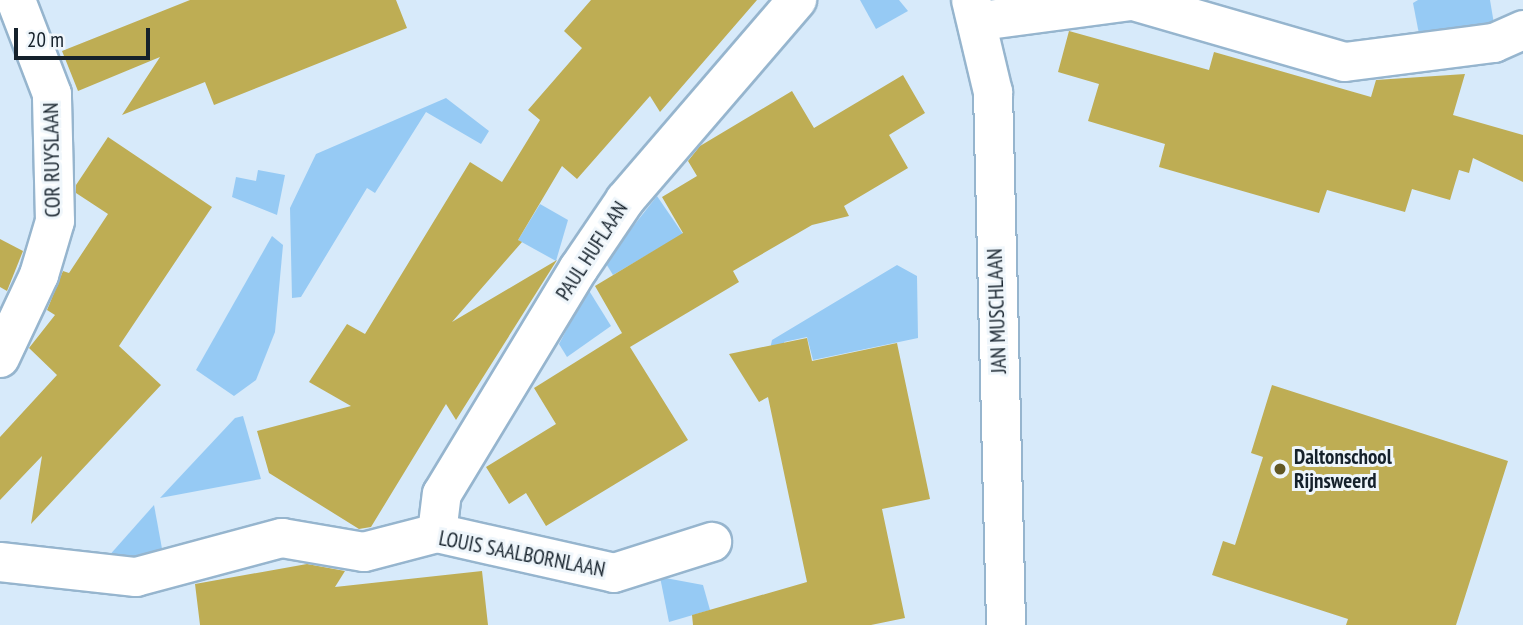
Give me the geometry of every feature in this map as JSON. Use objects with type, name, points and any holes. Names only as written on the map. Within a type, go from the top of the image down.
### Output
[{"type":"street","name":"COR RUYSLAAN","points":[[0,358],[39,275],[55,221],[52,94],[16,0]]},
{"type":"street","name":"PAUL HUFLAAN","points":[[436,533],[443,494],[579,268],[625,200],[797,0]]},
{"type":"street","points":[[976,11],[1138,1],[1345,62],[1494,43],[1523,30]]},
{"type":"street","name":"JAN MUSCHLAAN","points":[[976,11],[993,92],[1006,625]]},
{"type":"street","name":"LOUIS SAALBORNLAAN","points":[[0,562],[136,577],[282,538],[364,552],[436,533],[614,573],[712,542]]},
{"type":"shaded area","points":[[860,0],[899,0],[908,11],[876,29]]},
{"type":"shaded area","points":[[1418,0],[1490,0],[1494,24],[1419,34],[1413,3]]},
{"type":"shaded area","points":[[446,98],[489,131],[481,144],[426,112],[375,193],[367,188],[301,297],[292,298],[290,208],[316,154]]},
{"type":"shaded area","points":[[258,170],[285,175],[277,215],[232,197],[236,177],[256,181]]},
{"type":"shaded area","points":[[657,196],[683,234],[613,275],[605,262]]},
{"type":"shaded area","points":[[540,204],[568,220],[556,261],[518,240]]},
{"type":"shaded area","points":[[272,236],[283,245],[275,332],[256,380],[234,396],[196,370]]},
{"type":"shaded area","points":[[897,265],[917,276],[918,338],[813,360],[807,337],[784,342],[790,366],[769,354],[772,340]]},
{"type":"shaded area","points":[[588,289],[611,326],[567,357],[559,344]]},
{"type":"shaded area","points":[[243,416],[261,479],[160,498],[235,418]]},
{"type":"shaded area","points":[[154,505],[163,554],[114,564],[107,558]]},
{"type":"shaded area","points":[[660,577],[703,585],[710,610],[669,622]]},
{"type":"building","points":[[190,0],[396,0],[407,28],[214,105],[205,82],[122,115],[160,57],[78,91],[62,51]]},
{"type":"building","points":[[591,0],[757,0],[660,112],[650,96],[577,179],[562,166],[518,240],[522,242],[452,322],[557,260],[456,420],[446,404],[371,527],[359,529],[269,473],[257,431],[351,406],[309,382],[347,324],[365,334],[470,162],[502,182],[540,120],[528,110],[582,48],[564,31]]},
{"type":"building","points":[[1069,31],[1209,70],[1214,52],[1371,97],[1376,80],[1465,74],[1453,115],[1523,135],[1523,182],[1473,158],[1469,173],[1459,170],[1450,200],[1412,189],[1405,212],[1327,190],[1319,213],[1159,167],[1165,144],[1088,121],[1099,84],[1058,72]]},
{"type":"building","points":[[903,75],[925,113],[889,135],[908,168],[844,206],[849,216],[812,225],[733,271],[739,282],[630,347],[688,440],[546,526],[526,493],[509,504],[486,467],[556,424],[534,388],[622,333],[595,286],[683,233],[662,197],[697,176],[688,161],[700,146],[792,91],[814,128]]},
{"type":"building","points":[[108,137],[212,207],[119,346],[161,385],[31,524],[42,456],[0,500],[0,437],[57,375],[29,348],[55,315],[47,310],[63,271],[69,273],[108,214],[76,193],[76,185]]},
{"type":"building","points":[[0,239],[23,251],[7,291],[0,287]]},
{"type":"building","points":[[807,338],[812,361],[897,343],[930,499],[882,509],[905,618],[871,625],[693,625],[692,615],[807,582],[768,397],[759,402],[729,354]]},
{"type":"building","points":[[1272,385],[1508,461],[1456,625],[1346,625],[1348,619],[1212,575],[1223,541],[1235,545],[1263,457],[1251,453]]},
{"type":"building","points":[[307,564],[345,571],[335,587],[482,571],[488,625],[200,625],[195,584]]},
{"type":"place","name":"Daltonschool Rijnsweerd","points":[[1280,469]]}]
